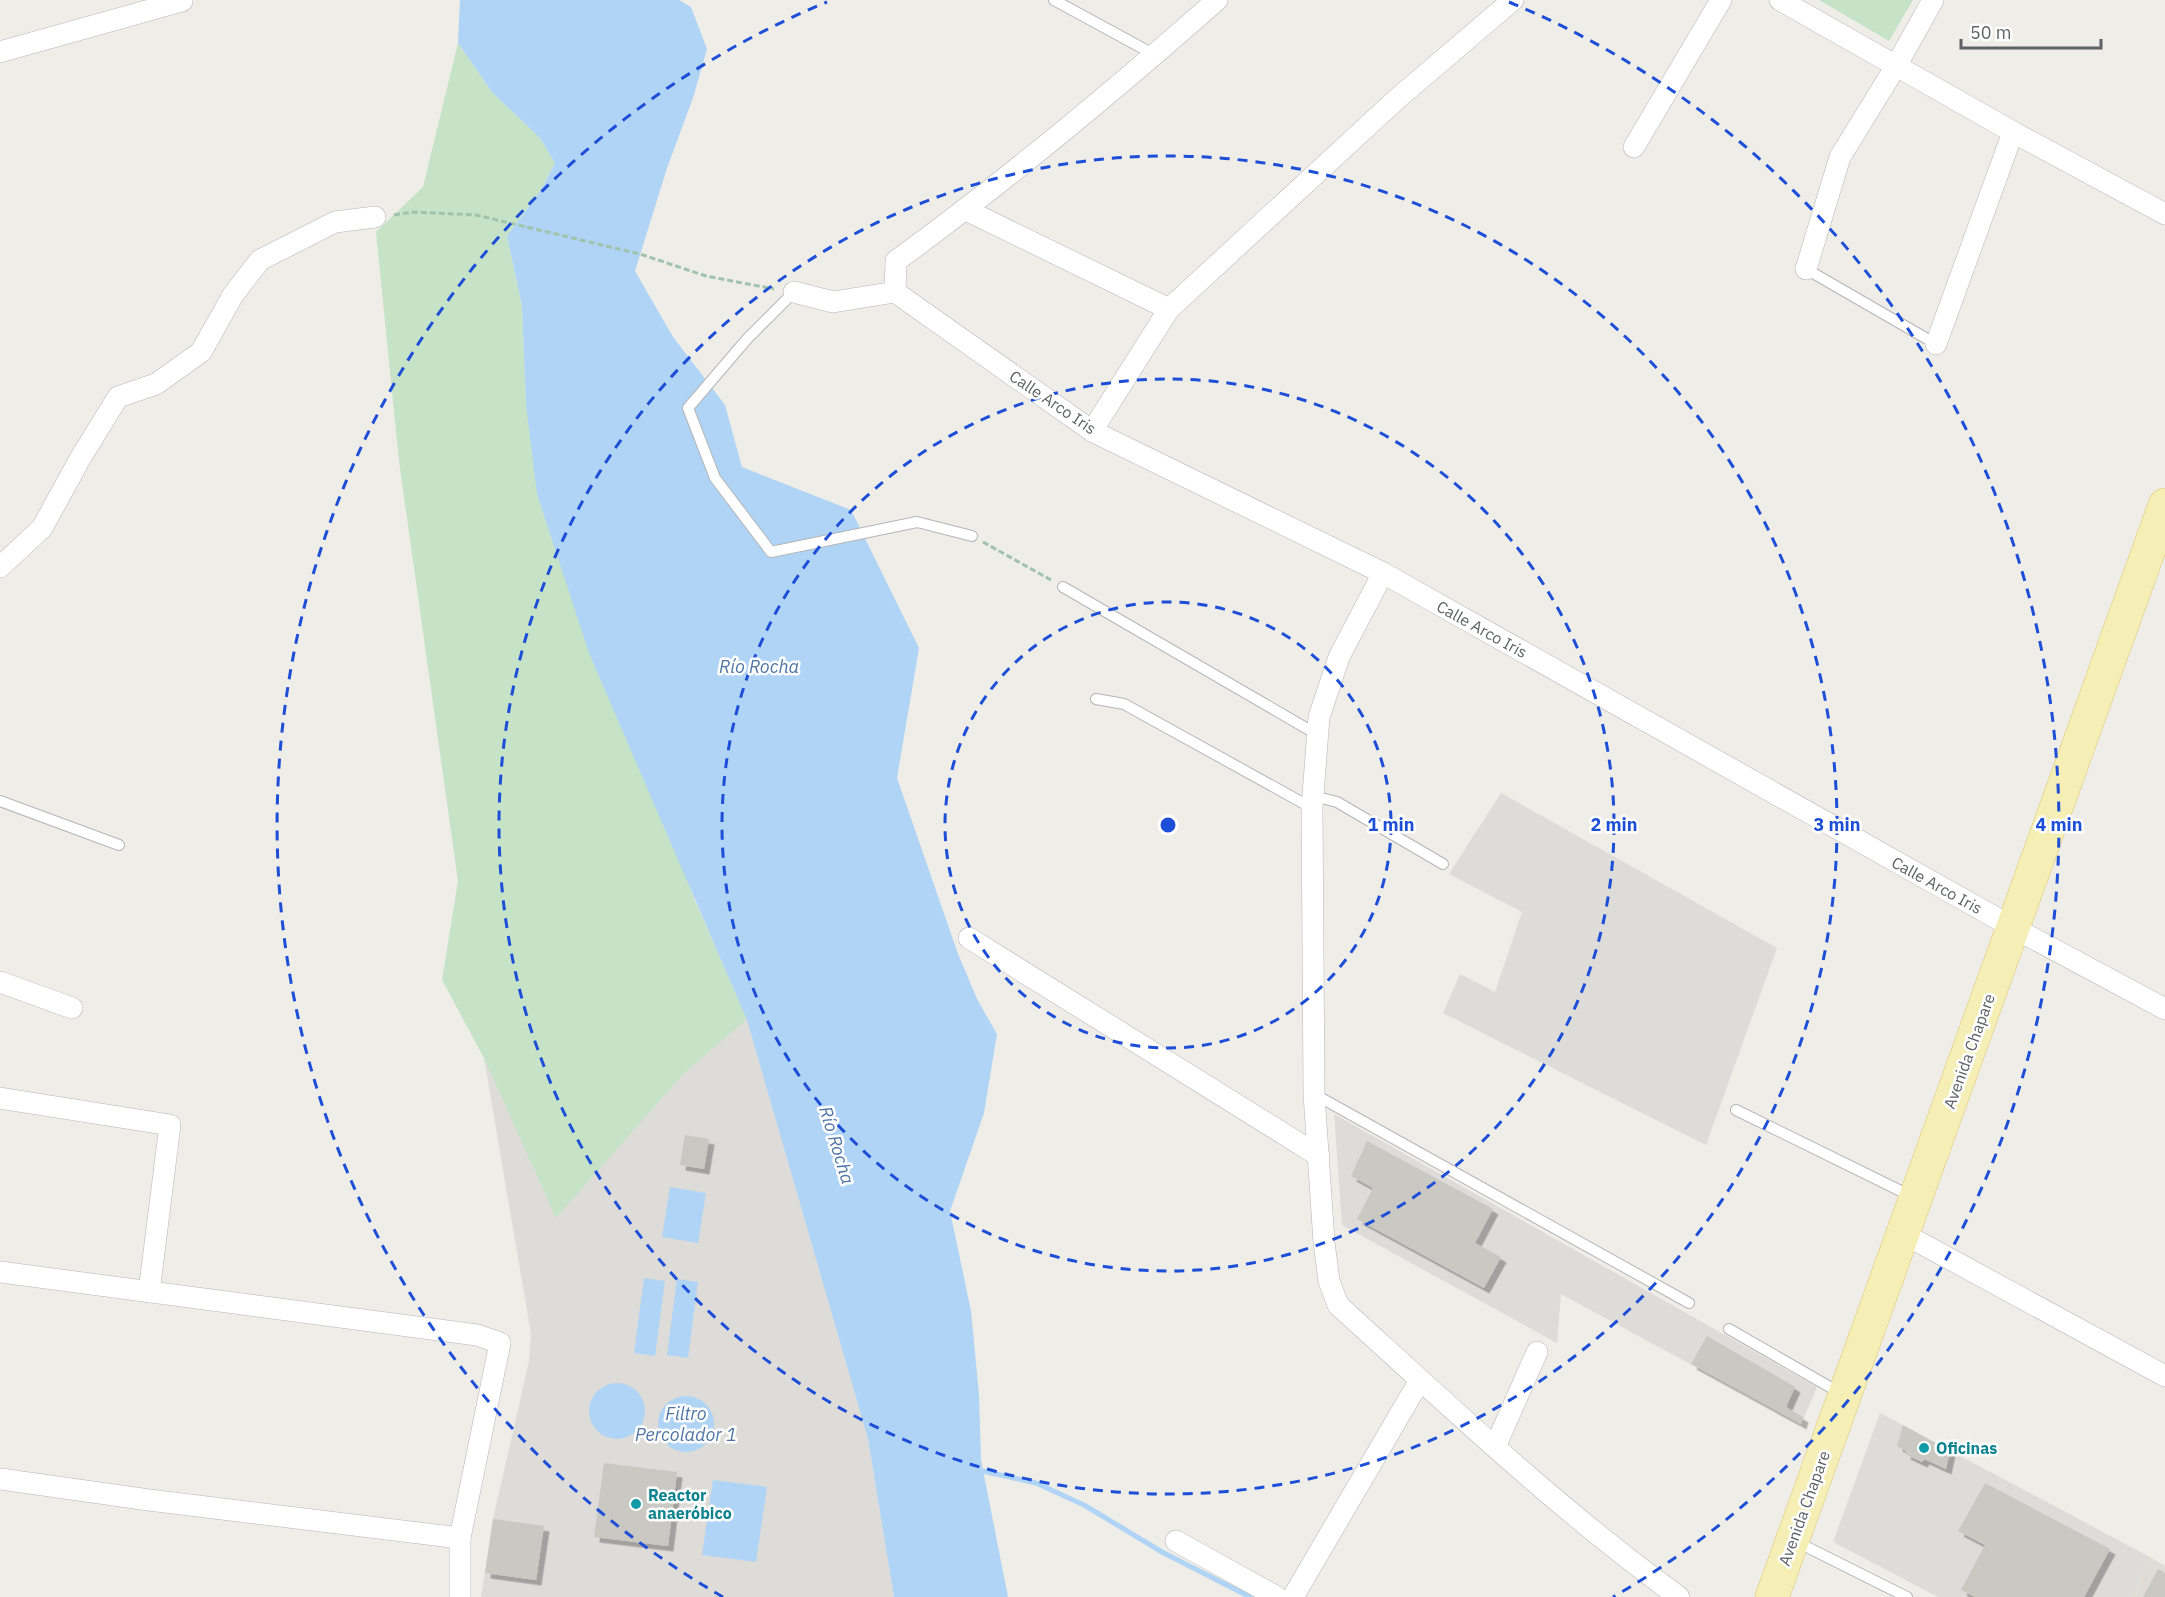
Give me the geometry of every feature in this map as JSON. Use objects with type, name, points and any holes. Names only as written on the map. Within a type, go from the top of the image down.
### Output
[{"type":"main road","name":"Avenida Chapare","points":[[1772,1597],[2165,505]]},
{"type":"street","points":[[794,292],[833,302],[895,292],[896,261],[966,210],[1155,55],[1217,0]]},
{"type":"street","points":[[1092,431],[1169,309],[1398,98],[1513,0]]},
{"type":"street","points":[[1634,147],[1721,0]]},
{"type":"street","points":[[1780,0],[2013,132],[2165,214]]},
{"type":"street","points":[[1806,269],[1840,157],[1896,66],[1933,0]]},
{"type":"street","points":[[0,52],[182,1]]},
{"type":"street","points":[[1936,344],[2013,132]]},
{"type":"street","points":[[966,210],[1169,309]]},
{"type":"street","points":[[0,567],[42,528],[81,457],[118,397],[156,384],[201,352],[233,295],[260,260],[335,222],[375,217]]},
{"type":"street","name":"Calle Arco Iris","points":[[895,292],[1092,431],[1383,573],[2014,928],[2165,1009]]},
{"type":"street","points":[[1383,573],[1339,657],[1319,717],[1313,802],[1314,1094],[1329,1281],[1338,1305],[1420,1380],[1495,1447],[1641,1569],[1679,1597]]},
{"type":"street","points":[[969,938],[1319,1155]]},
{"type":"street","points":[[0,982],[72,1008]]},
{"type":"street","points":[[0,1098],[170,1125],[149,1292]]},
{"type":"street","points":[[1904,1234],[2165,1376]]},
{"type":"street","points":[[0,1272],[477,1335],[500,1343],[460,1538],[460,1597]]},
{"type":"street","points":[[1495,1447],[1537,1352]]},
{"type":"street","points":[[1293,1597],[1420,1380]]},
{"type":"street","points":[[0,1479],[149,1500],[460,1538]]},
{"type":"street","points":[[1176,1541],[1277,1597]]},
{"type":"lane","points":[[1054,0],[1155,55]]},
{"type":"lane","points":[[1806,269],[1936,344]]},
{"type":"lane","points":[[794,292],[747,339],[688,408],[715,478],[771,552],[917,522],[972,536]]},
{"type":"lane","points":[[1063,587],[1318,735]]},
{"type":"lane","points":[[1096,699],[1124,704],[1313,802],[1337,802],[1443,864]]},
{"type":"lane","points":[[0,801],[119,844]]},
{"type":"lane","points":[[1314,1094],[1689,1303]]},
{"type":"lane","points":[[1736,1110],[1916,1199]]},
{"type":"lane","points":[[1729,1329],[1845,1395]]},
{"type":"lane","points":[[1793,1540],[1907,1597]]},
{"type":"path","points":[[375,217],[413,212],[476,215],[640,254],[706,276],[794,292]]},
{"type":"path","points":[[972,536],[1063,587]]},
{"type":"shaded area","points":[[1501,793],[1777,948],[1706,1145],[1443,1013],[1460,974],[1495,992],[1522,912],[1449,874]]},
{"type":"shaded area","points":[[458,881],[692,894],[747,1019],[868,1439],[894,1597],[481,1597],[493,1519],[529,1361],[531,1334],[484,1058]]},
{"type":"shaded area","points":[[1334,1114],[1817,1387],[1801,1424],[1561,1294],[1557,1343],[1342,1225]]},
{"type":"shaded area","points":[[1880,1413],[2148,1556],[2133,1597],[1938,1597],[1833,1542]]},
{"type":"shaded area","points":[[2148,1556],[2165,1566],[2165,1597],[2133,1597]]},
{"type":"green space","points":[[1819,0],[1913,0],[1889,41]]},
{"type":"green space","points":[[458,43],[492,92],[540,138],[555,163],[541,190],[507,236],[522,306],[526,405],[692,894],[747,1019],[683,1074],[556,1218],[484,1058],[442,980],[458,881],[399,461],[376,232],[423,187]]},
{"type":"water","name":"Río Rocha","points":[[460,0],[679,0],[691,7],[707,49],[635,271],[673,337],[725,405],[742,467],[851,510],[919,648],[897,778],[958,954],[978,1001],[997,1034],[984,1113],[950,1211],[971,1311],[979,1395],[981,1460],[1008,1597],[894,1597],[868,1439],[747,1020],[589,653],[537,494],[526,405],[522,306],[507,236],[541,190],[555,163],[540,138],[492,92],[458,43]]},
{"type":"water","points":[[670,1187],[706,1193],[698,1243],[662,1237]]},
{"type":"water","points":[[644,1278],[665,1281],[655,1356],[634,1353]]},
{"type":"water","points":[[677,1279],[698,1282],[688,1358],[667,1355]]},
{"type":"water","points":[[611,1383],[623,1383],[637,1391],[645,1405],[643,1422],[637,1431],[623,1439],[611,1439],[594,1427],[589,1417],[589,1405],[601,1388]]},
{"type":"water","name":"Filtro Percolador 1","points":[[680,1396],[692,1396],[706,1404],[714,1418],[712,1435],[706,1444],[692,1452],[680,1452],[663,1440],[658,1430],[658,1418],[670,1401]]},
{"type":"water","points":[[713,1480],[767,1487],[756,1562],[702,1555]]},
{"type":"building","points":[[685,1135],[709,1139],[704,1169],[680,1165]]},
{"type":"building","points":[[1367,1141],[1493,1209],[1475,1243],[1501,1257],[1484,1288],[1357,1219],[1373,1188],[1351,1176]]},
{"type":"building","points":[[1707,1336],[1795,1387],[1786,1407],[1803,1417],[1801,1424],[1691,1364]]},
{"type":"building","name":"Oficinas","points":[[1903,1425],[1950,1451],[1946,1469],[1924,1459],[1922,1462],[1905,1454],[1906,1451],[1897,1446]]},
{"type":"building","name":"Reactor anaeróbico","points":[[604,1463],[677,1472],[668,1546],[594,1537]]},
{"type":"building","points":[[1985,1483],[2110,1549],[2084,1597],[1975,1597],[1961,1590],[1985,1545],[1958,1531]]},
{"type":"building","points":[[493,1519],[544,1526],[536,1580],[485,1573]]},
{"type":"building","points":[[2158,1569],[2165,1573],[2165,1597],[2143,1597]]},
{"type":"waterway","points":[[978,1470],[1036,1483],[1084,1505],[1162,1552],[1250,1597]]},
{"type":"place","name":"Oficinas","points":[[1924,1448]]},
{"type":"place","name":"Reactor anaeróbico","points":[[636,1504]]}]
